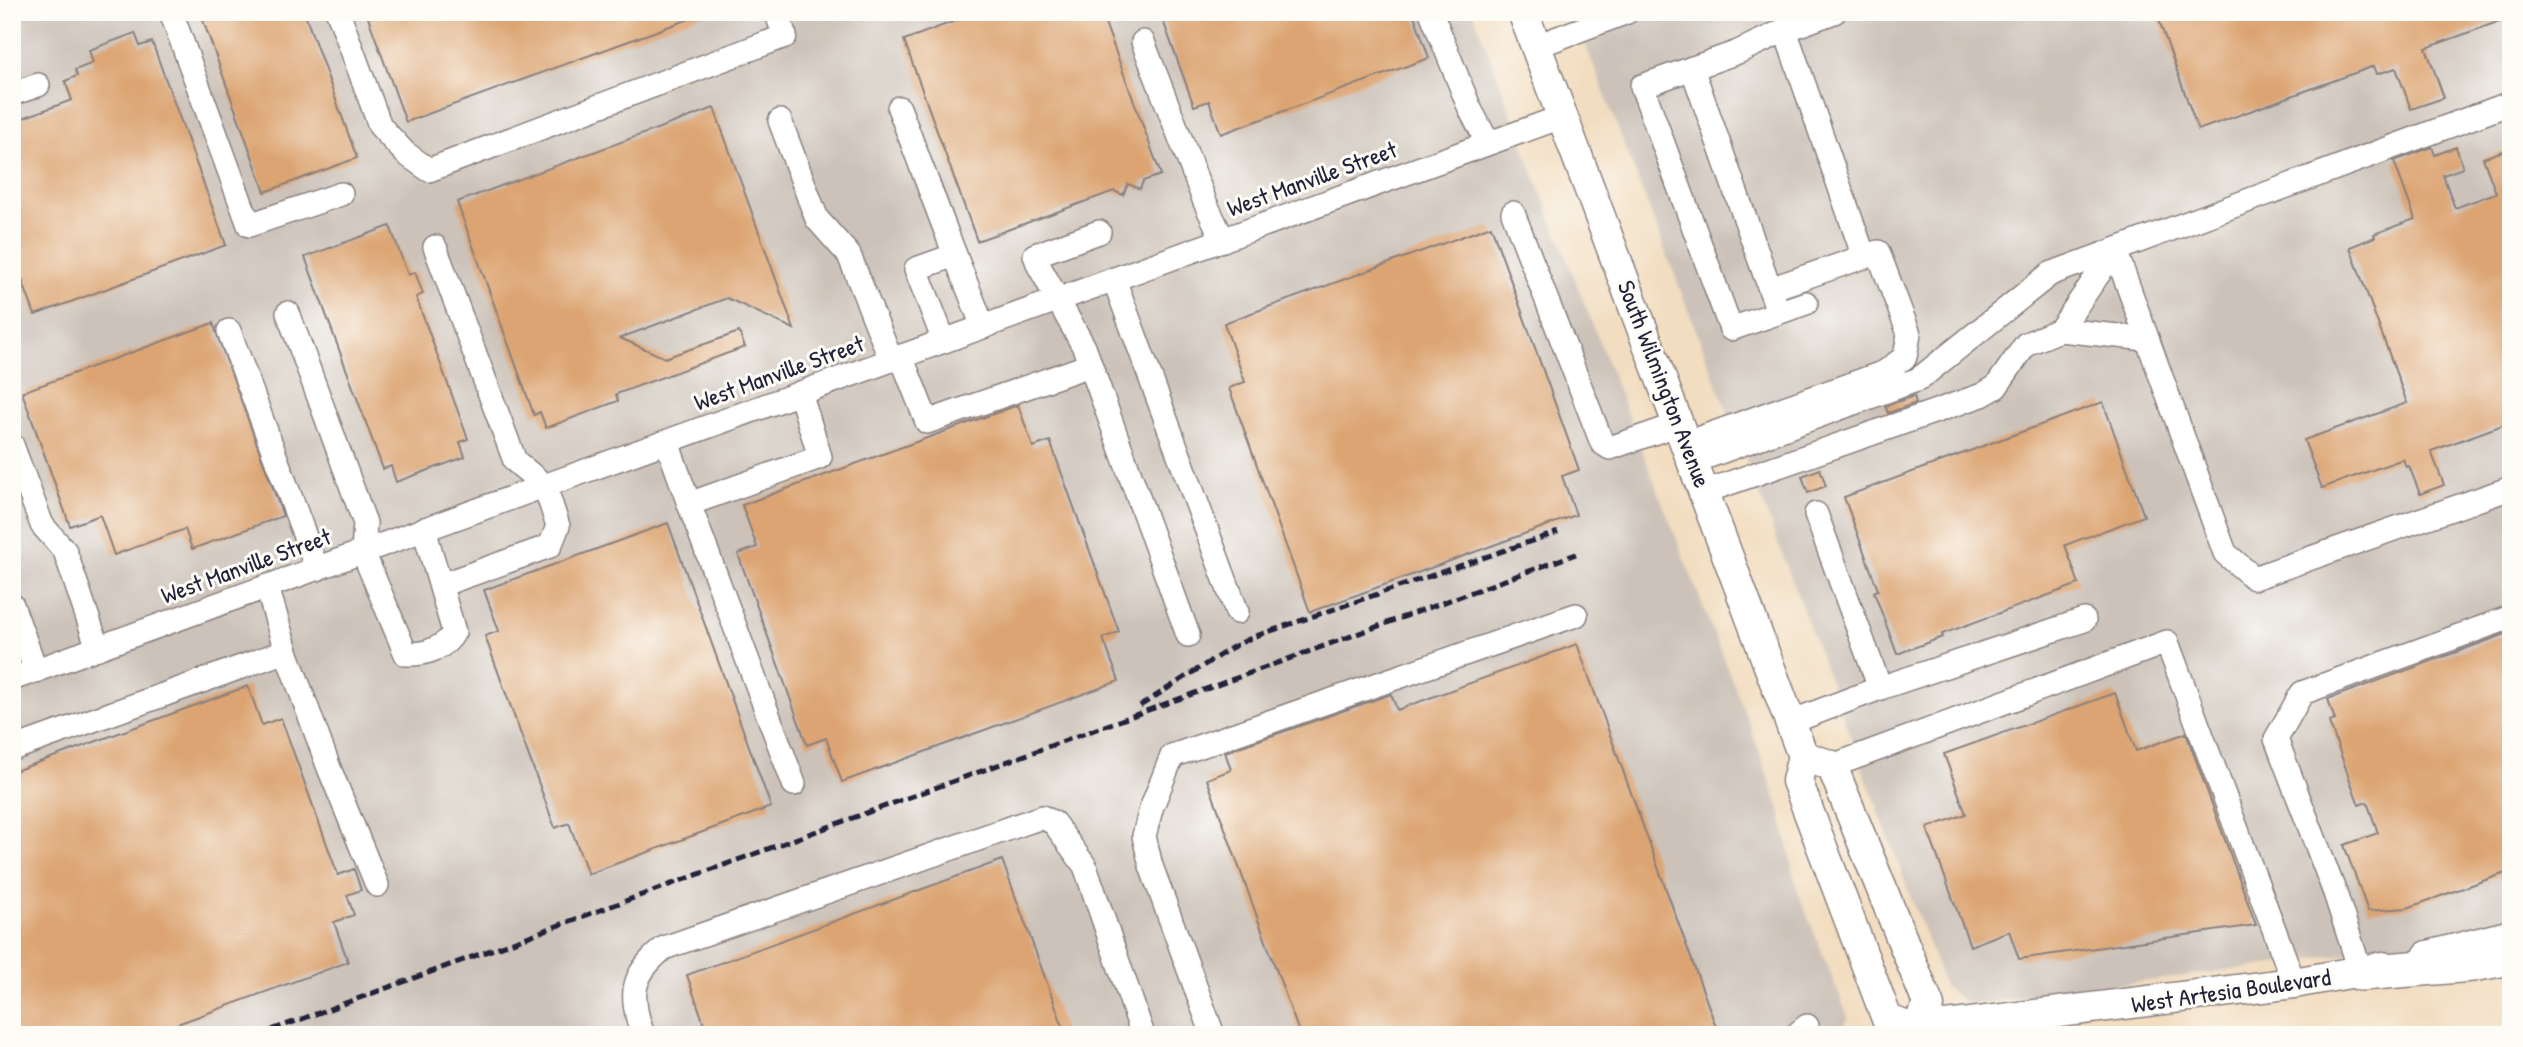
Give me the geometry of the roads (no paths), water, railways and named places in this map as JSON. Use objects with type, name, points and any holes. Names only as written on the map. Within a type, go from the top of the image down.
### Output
[{"type":"highway","points":[[2361,973],[2472,964],[2511,957]]},
{"type":"main road","name":"South Wilmington Avenue","points":[[1523,12],[1791,722],[1803,756],[1797,780],[1887,1018],[1913,1033]]},
{"type":"main road","points":[[1803,756],[1832,766],[1929,1006],[1913,1033]]},
{"type":"main road","name":"West Artesia Boulevard","points":[[1913,1033],[2361,973],[2511,935]]},
{"type":"street","points":[[171,12],[249,225],[341,194]]},
{"type":"street","points":[[338,12],[380,126],[405,153],[429,170],[785,36],[776,12]]},
{"type":"street","points":[[1431,12],[1469,109],[1488,143]]},
{"type":"street","points":[[1536,46],[1627,12]]},
{"type":"street","points":[[1806,303],[1731,329],[1642,86],[1738,52],[1787,21],[1834,12]]},
{"type":"street","points":[[1787,21],[1864,257]]},
{"type":"street","points":[[1143,42],[1205,202],[1223,240]]},
{"type":"street","points":[[1692,68],[1779,313]]},
{"type":"street","points":[[12,94],[38,85]]},
{"type":"street","points":[[1513,213],[1602,443],[1610,448],[1686,443],[1919,379],[2050,274],[2511,103]]},
{"type":"street","points":[[899,108],[983,327]]},
{"type":"street","name":"West Manville Street","points":[[12,679],[1564,116]]},
{"type":"street","points":[[780,121],[817,219],[849,254],[927,422],[1090,365]]},
{"type":"street","points":[[1099,232],[1035,255],[1090,365],[1188,635]]},
{"type":"street","points":[[435,247],[515,461],[545,486],[558,526],[550,546],[441,584]]},
{"type":"street","points":[[2060,330],[2115,250]]},
{"type":"street","points":[[2115,250],[2225,553],[2254,578],[2511,488]]},
{"type":"street","points":[[1686,443],[1885,372],[1905,357],[1909,334],[1878,252],[1770,289]]},
{"type":"street","points":[[944,341],[916,269],[955,255]]},
{"type":"street","points":[[1114,279],[1237,612]]},
{"type":"street","points":[[288,313],[365,523],[363,552],[406,654],[417,655],[435,649],[452,637],[454,630],[424,529]]},
{"type":"street","points":[[1704,492],[1982,395],[1996,387],[2026,344],[2060,330],[2147,340]]},
{"type":"street","points":[[229,331],[317,569]]},
{"type":"street","points":[[690,504],[820,457],[800,393]]},
{"type":"street","points":[[667,442],[794,784]]},
{"type":"street","points":[[12,445],[42,525],[65,551],[98,648]]},
{"type":"street","points":[[1816,514],[1880,688]]},
{"type":"street","points":[[267,587],[286,651],[329,768],[377,885]]},
{"type":"street","points":[[12,605],[36,671]]},
{"type":"street","points":[[1213,1035],[1151,866],[1144,836],[1151,809],[1172,756],[1576,615]]},
{"type":"street","points":[[2361,973],[2335,893],[2276,739],[2302,693],[2511,617]]},
{"type":"street","points":[[1791,722],[1880,688],[2084,620]]},
{"type":"street","points":[[1832,766],[2167,642],[2294,983]]},
{"type":"street","points":[[12,749],[286,651]]},
{"type":"street","points":[[643,1035],[634,1009],[635,990],[642,971],[664,948],[1042,817],[1054,823],[1085,866],[1143,1035]]},
{"type":"railway","points":[[1140,706],[1253,637],[1558,532]]},
{"type":"railway","points":[[258,1035],[1576,554]]}]
